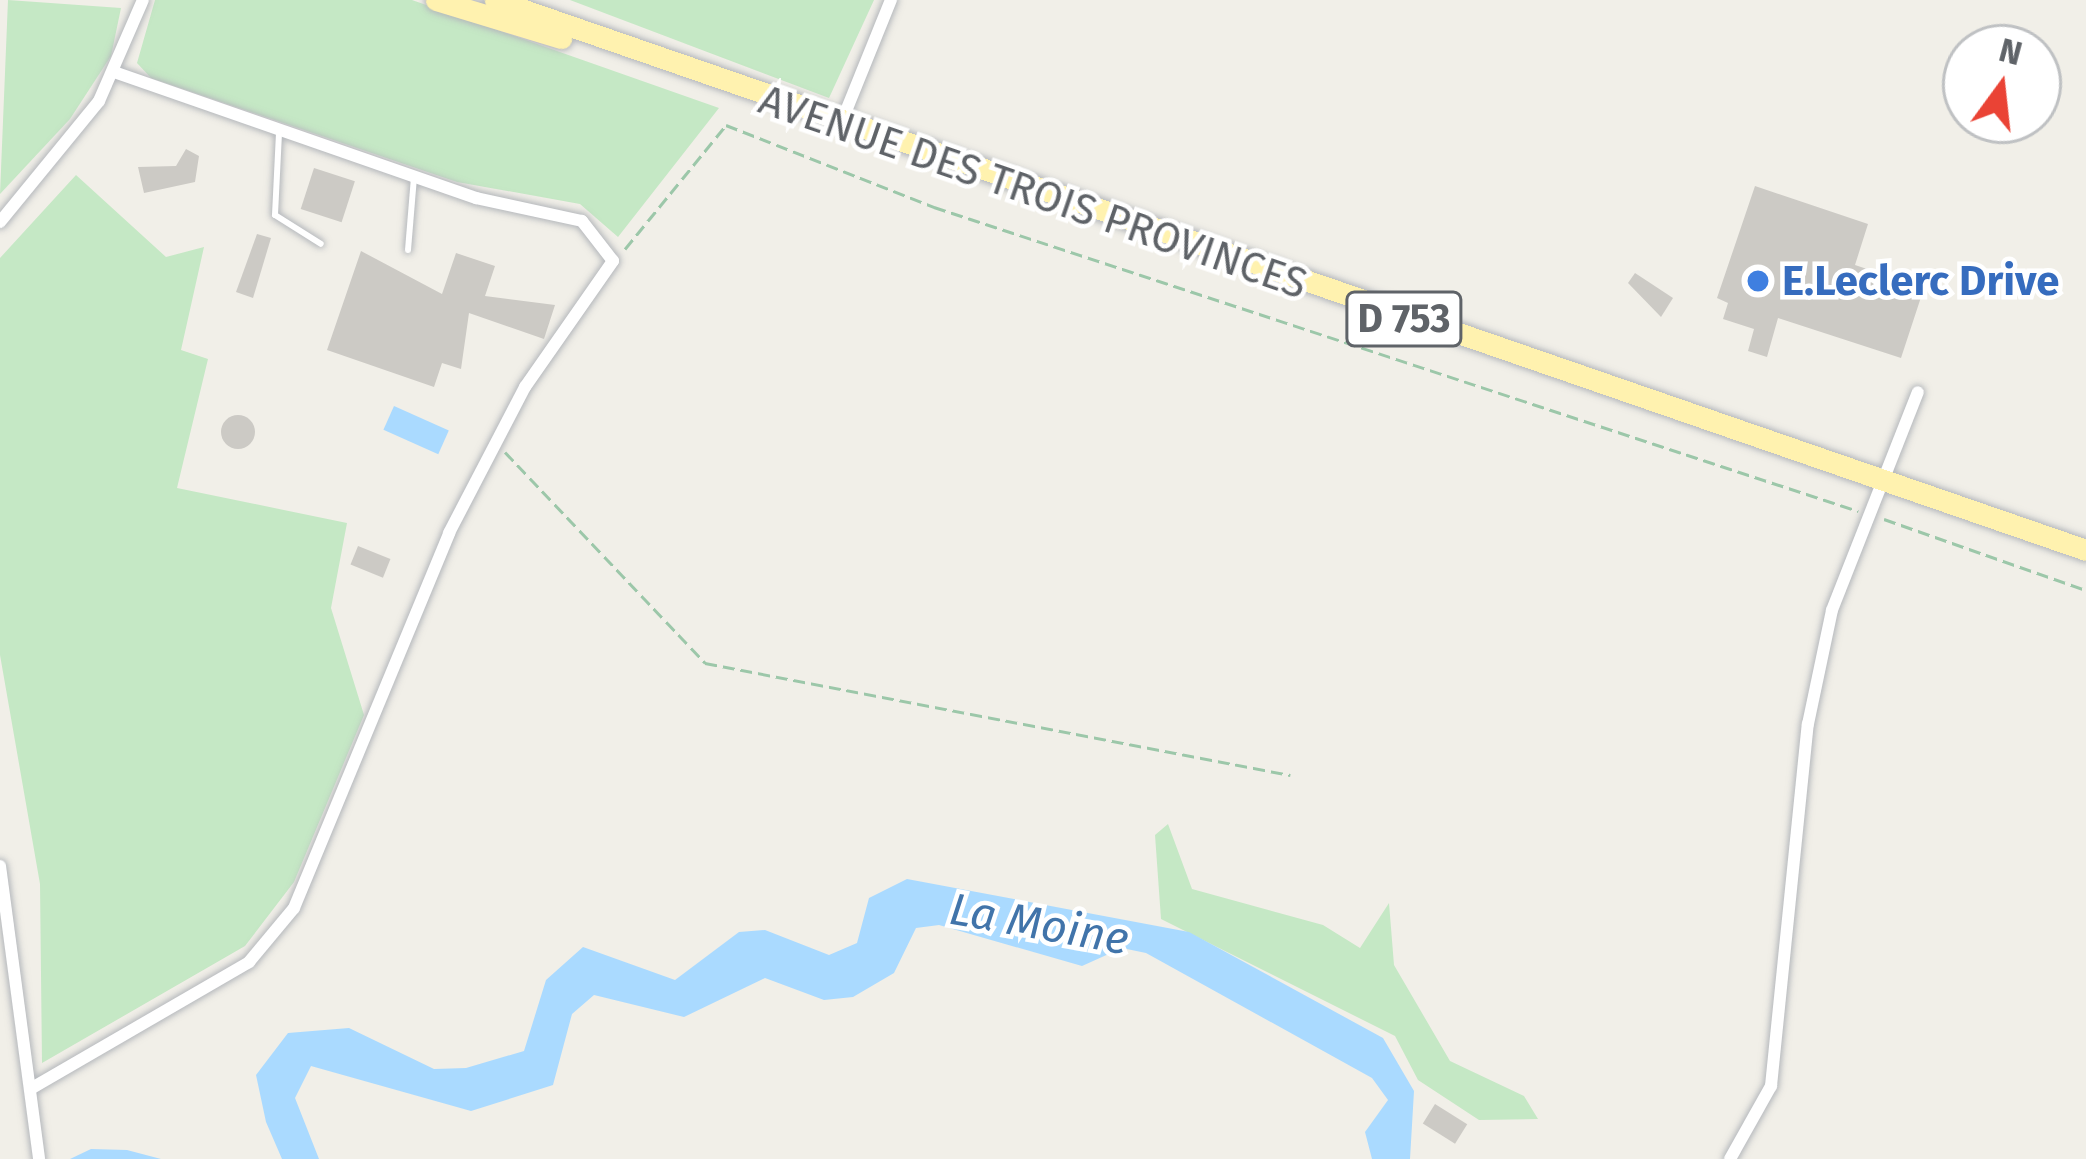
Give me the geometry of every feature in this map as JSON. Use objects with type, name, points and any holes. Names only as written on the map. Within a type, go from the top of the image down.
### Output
[{"type":"main road","name":"AVENUE DES TROIS PROVINCES","points":[[436,0],[711,82]]},
{"type":"main road","name":"AVENUE DES TROIS PROVINCES","points":[[495,0],[840,127],[2086,550]]},
{"type":"main road","name":"AVENUE DES TROIS PROVINCES","points":[[1969,511],[2086,560]]},
{"type":"street","points":[[840,127],[891,0]]},
{"type":"street","points":[[0,222],[117,73],[138,5]]},
{"type":"street","points":[[32,1088],[249,962],[295,908],[493,444],[613,261],[582,221],[414,177],[117,73]]},
{"type":"street","points":[[1730,1159],[1771,1086],[1808,724],[1868,514],[1918,392]]},
{"type":"street","points":[[0,866],[32,1088],[36,1156]]},
{"type":"lane","points":[[278,130],[275,215],[321,244]]},
{"type":"lane","points":[[408,250],[414,177]]},
{"type":"path","points":[[613,261],[726,125],[934,207],[2086,590]]},
{"type":"path","points":[[493,444],[705,663],[1290,776]]},
{"type":"green space","points":[[8,0],[121,8],[111,56],[70,119],[0,194]]},
{"type":"green space","points":[[155,0],[412,0],[719,108],[618,237],[580,204],[457,182],[151,78],[137,63]]},
{"type":"green space","points":[[570,0],[874,0],[829,98]]},
{"type":"green space","points":[[76,175],[166,257],[204,247],[181,350],[208,359],[177,488],[347,523],[331,608],[364,715],[294,882],[245,946],[42,1063],[40,884],[0,655],[0,258]]},
{"type":"green space","points":[[1168,824],[1192,889],[1323,925],[1360,948],[1389,903],[1394,965],[1450,1061],[1524,1096],[1538,1119],[1479,1120],[1418,1080],[1395,1036],[1161,919],[1155,835]]},
{"type":"water","points":[[394,406],[449,430],[438,454],[383,430]]},
{"type":"water","name":"La Moine","points":[[907,879],[1189,932],[1383,1038],[1414,1091],[1410,1159],[1372,1159],[1365,1132],[1388,1100],[1372,1078],[1146,953],[1122,948],[1082,966],[939,925],[916,928],[894,973],[853,997],[824,1000],[765,978],[684,1017],[594,995],[572,1014],[553,1085],[471,1111],[311,1066],[295,1098],[319,1159],[282,1159],[266,1122],[256,1075],[288,1033],[349,1028],[434,1069],[466,1068],[524,1051],[546,980],[583,947],[675,980],[739,932],[765,930],[829,955],[857,943],[869,898]]},
{"type":"water","points":[[91,1149],[127,1150],[161,1159],[70,1159]]},
{"type":"building","points":[[186,149],[199,156],[195,182],[144,193],[138,167],[176,166]]},
{"type":"building","points":[[314,168],[355,181],[342,222],[301,209]]},
{"type":"building","points":[[1755,186],[1868,224],[1855,265],[1924,288],[1901,358],[1778,318],[1767,357],[1748,351],[1754,329],[1723,319],[1728,303],[1717,298]]},
{"type":"building","points":[[257,234],[271,238],[253,298],[236,292]]},
{"type":"building","points":[[361,251],[442,294],[456,253],[495,266],[485,296],[555,305],[544,339],[469,313],[461,369],[442,363],[434,387],[327,350]]},
{"type":"building","points":[[1635,273],[1673,298],[1661,317],[1628,283]]},
{"type":"building","points":[[238,415],[250,420],[255,432],[250,444],[238,449],[226,444],[221,432],[226,420]]},
{"type":"building","points":[[358,546],[390,559],[383,578],[351,565]]},
{"type":"building","points":[[1435,1104],[1467,1124],[1455,1144],[1423,1124]]},
{"type":"place","name":"E.Leclerc Drive","points":[[1758,281]]}]
